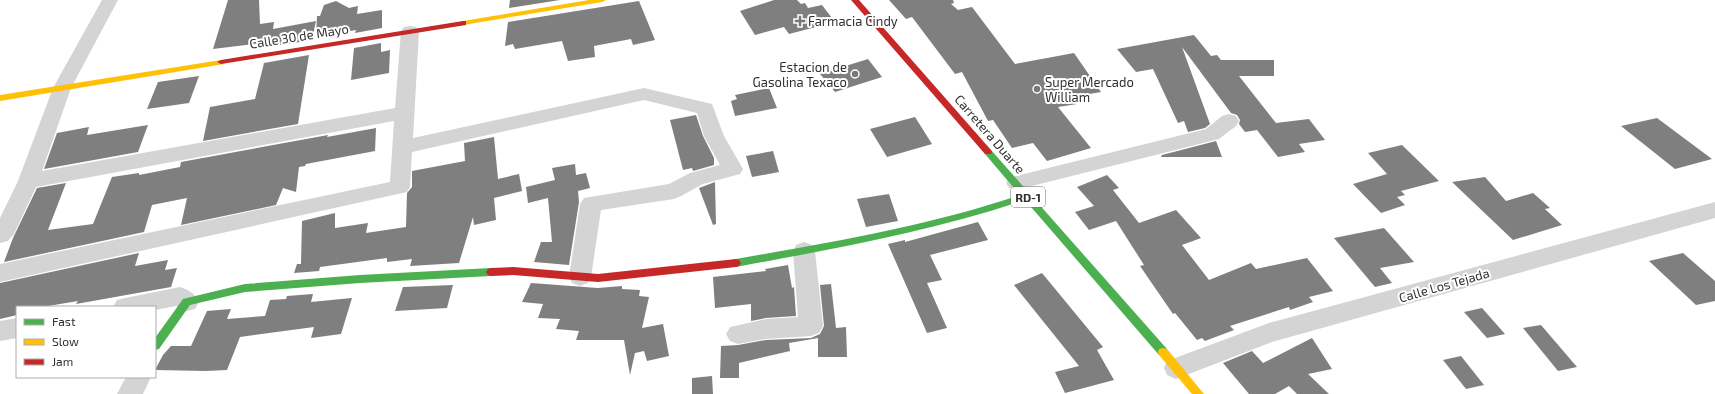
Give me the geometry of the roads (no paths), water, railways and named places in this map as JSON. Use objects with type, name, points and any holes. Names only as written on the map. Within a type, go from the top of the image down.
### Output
[{"type":"street","points":[[0,235],[6,228],[28,181],[62,88],[110,0]]},
{"type":"street","name":"Calle 30 de Mayo","points":[[0,98],[600,0]]},
{"type":"street","name":"Carretera Duarte","points":[[855,0],[1199,394]]},
{"type":"street","points":[[0,273],[400,187],[410,31]]},
{"type":"street","points":[[402,147],[644,94],[705,109],[714,136],[733,169],[697,178],[674,191],[591,204],[580,277]]},
{"type":"street","points":[[28,181],[405,113]]},
{"type":"street","points":[[156,345],[187,302],[245,288],[367,279],[513,271],[598,278],[745,262],[859,241],[979,212],[1022,190],[1139,151],[1212,134],[1229,121]]},
{"type":"street","name":"Calle Los Tejada","points":[[1176,368],[1269,333],[1715,210]]},
{"type":"street","points":[[738,334],[766,329],[811,326],[804,251]]},
{"type":"street","points":[[130,306],[180,296],[187,302]]},
{"type":"street","points":[[0,331],[16,328]]},
{"type":"street","points":[[130,394],[138,378]]},
{"type":"place","name":"Farmacia Cindy","points":[[800,21]]},
{"type":"place","name":"Estacion de Gasolina Texaco","points":[[855,74]]},
{"type":"place","name":"Super Mercado William","points":[[1037,89]]}]
